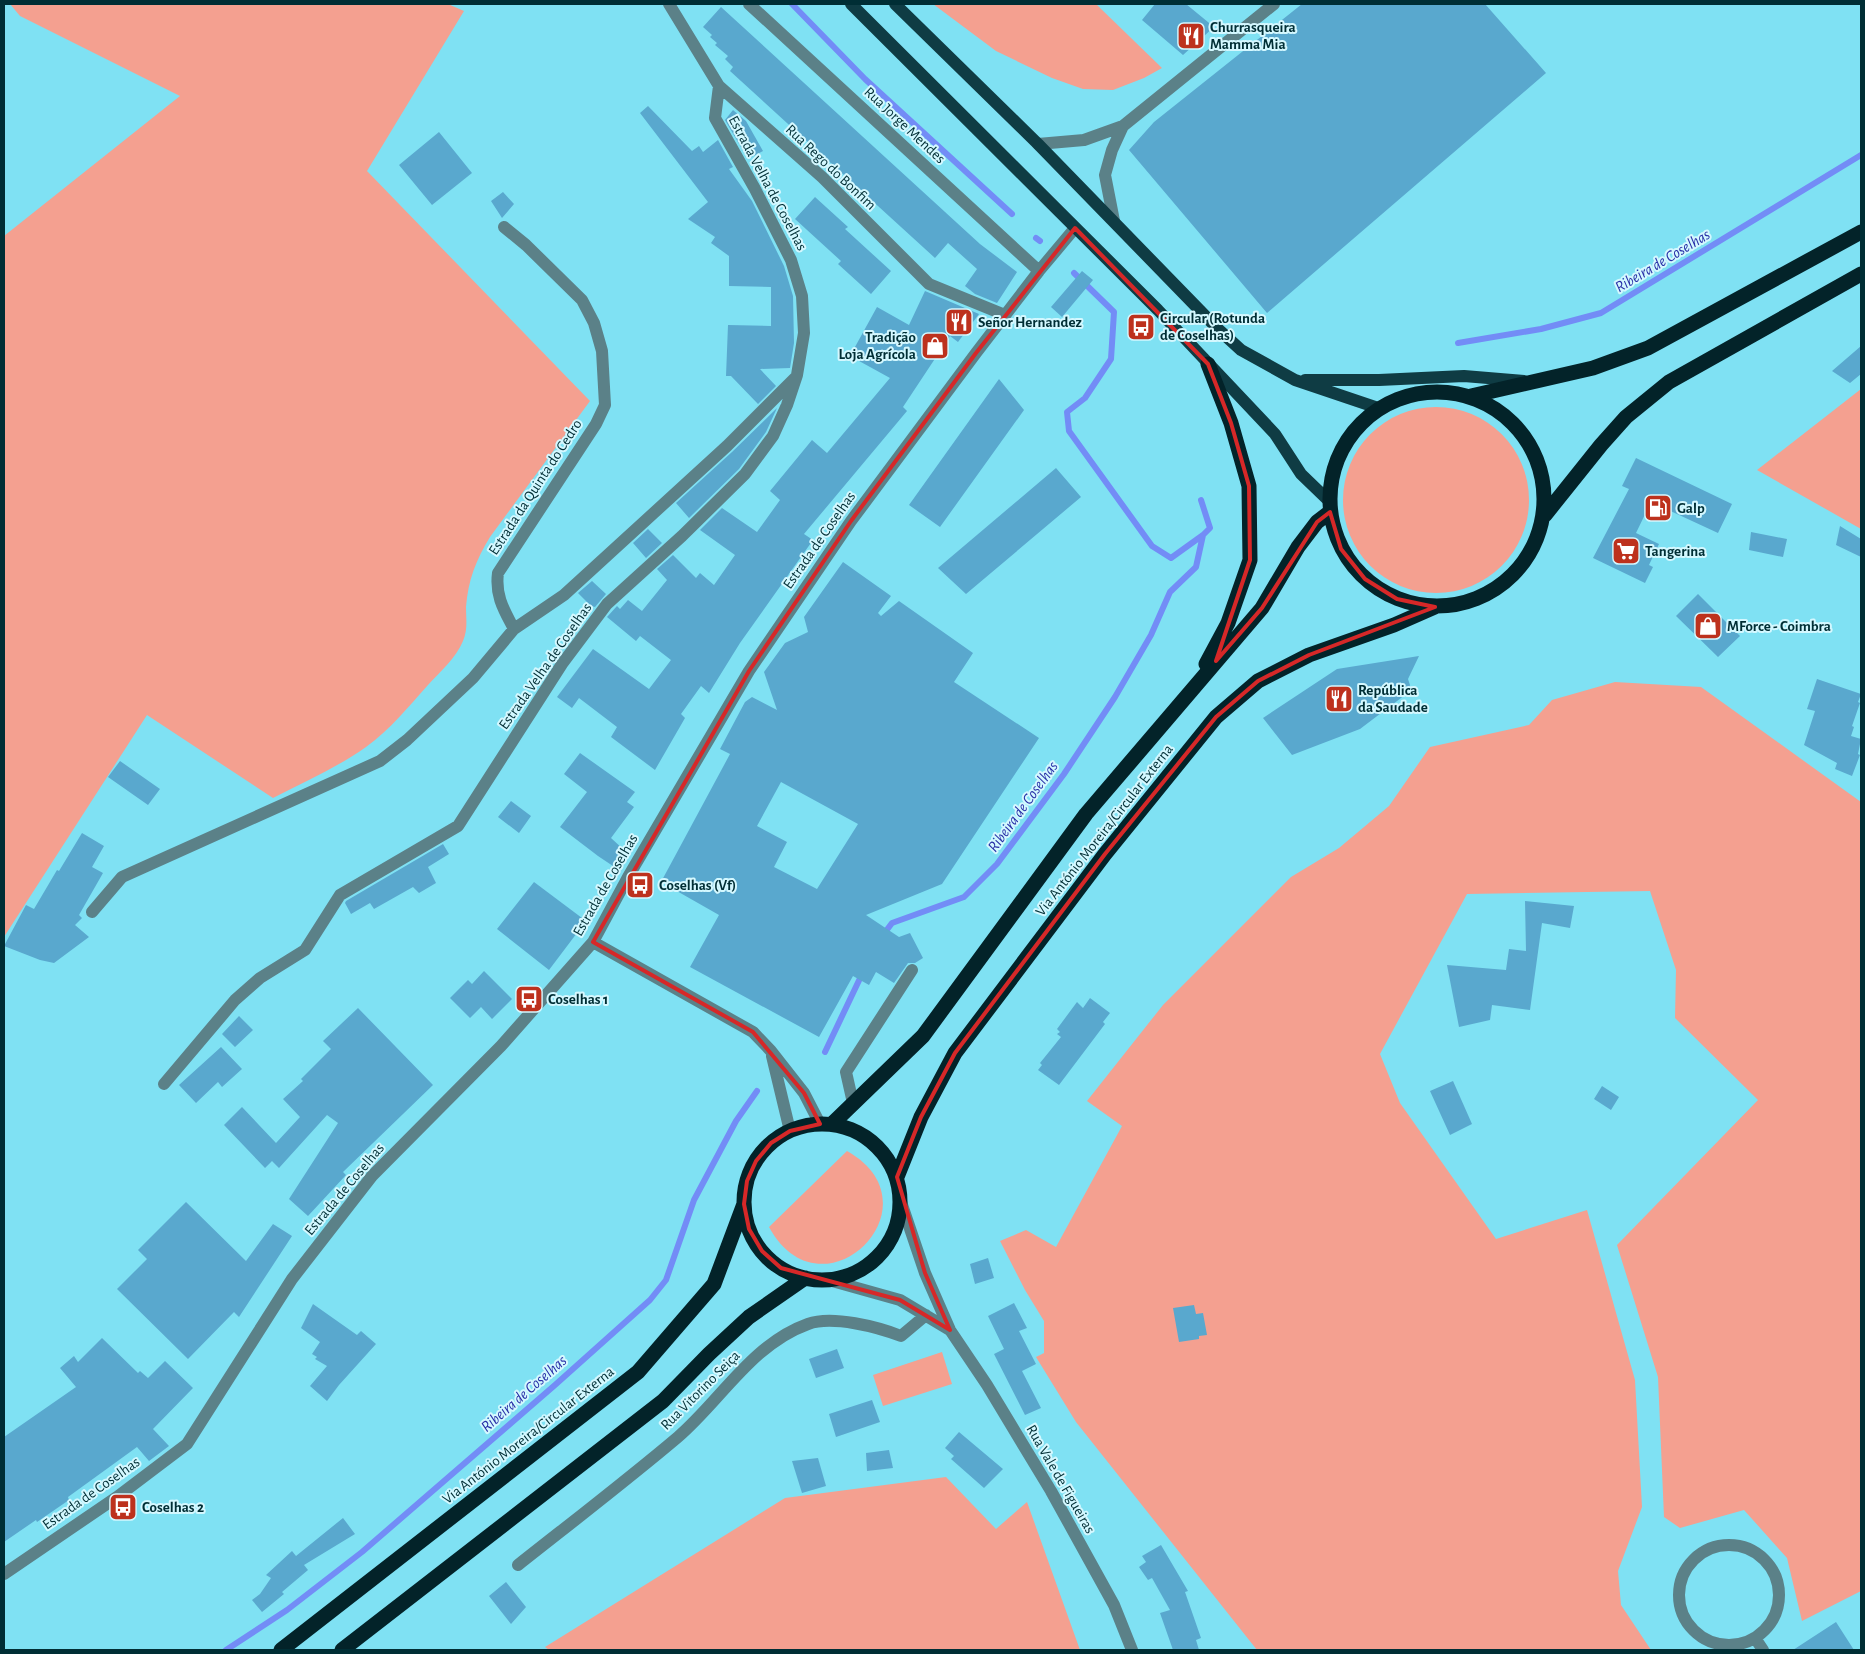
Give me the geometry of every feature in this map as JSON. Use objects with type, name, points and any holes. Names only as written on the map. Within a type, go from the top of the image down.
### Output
[{"type":"highway","points":[[1471,396],[1593,368],[1648,348],[1861,232]]},
{"type":"highway","points":[[1544,515],[1626,417],[1669,382],[1861,274]]},
{"type":"highway","points":[[1192,690],[1228,623],[1250,560],[1249,486],[1232,423],[1208,364]]},
{"type":"highway","points":[[1439,391],[1471,396],[1504,414],[1530,442],[1544,477],[1544,515],[1539,535],[1530,554],[1517,572],[1501,586],[1482,597],[1459,605],[1435,607],[1397,599],[1364,579],[1341,549],[1329,506],[1332,474],[1342,448],[1357,426],[1378,408],[1407,395],[1439,391]]},
{"type":"highway","name":"Via António Moreira/Circular Externa","points":[[826,1124],[878,1082],[923,1036],[1086,814],[1262,608],[1298,547],[1329,506]]},
{"type":"highway","name":"Via António Moreira/Circular Externa","points":[[897,1177],[921,1117],[955,1053],[1105,854],[1216,717],[1258,682],[1309,655],[1394,625],[1435,607]]},
{"type":"highway","name":"Via António Moreira/Circular Externa","points":[[281,1650],[638,1372],[714,1284],[744,1204],[747,1181],[756,1160],[771,1143],[790,1131],[805,1126],[826,1124],[853,1130],[872,1141],[887,1158],[897,1177],[900,1199],[897,1223],[887,1245],[876,1257],[870,1263],[849,1275],[825,1280],[805,1278],[781,1268],[762,1251],[749,1229],[744,1204]]},
{"type":"highway","points":[[342,1650],[663,1401],[749,1317],[805,1278]]},
{"type":"main road","points":[[852,4],[1158,310],[1275,434],[1301,474],[1329,506]]},
{"type":"main road","points":[[896,4],[1038,144],[1218,329],[1236,345],[1295,380],[1378,408]]},
{"type":"main road","points":[[1295,380],[1379,380],[1464,376],[1536,382]]},
{"type":"street","name":"Rua Jorge Mendes","points":[[749,4],[1039,271]]},
{"type":"street","points":[[1038,144],[1084,140],[1124,126],[1274,4]]},
{"type":"street","name":"Rua Rego do Bonfim","points":[[672,5],[719,86],[822,177],[929,284],[1005,315]]},
{"type":"street","name":"Estrada Velha de Coselhas","points":[[164,1084],[235,1000],[260,978],[305,950],[340,895],[458,826],[562,664],[607,604],[682,536],[745,474],[773,436],[797,376],[804,333],[802,296],[791,260],[755,189],[715,118],[719,86]]},
{"type":"street","points":[[1114,222],[1105,175],[1112,150],[1124,126]]},
{"type":"street","name":"Estrada da Quinta do Cedro","points":[[504,227],[526,245],[582,300],[594,323],[602,351],[605,388],[605,405],[596,424],[498,573],[496,587],[499,599],[514,630]]},
{"type":"street","name":"Estrada de Coselhas","points":[[4,1574],[117,1497],[187,1444],[292,1279],[372,1176],[501,1046],[593,942],[628,877],[748,671],[851,521],[1005,315],[1075,228]]},
{"type":"street","points":[[92,912],[122,877],[380,761],[407,740],[473,678],[514,630],[564,595],[727,446],[797,376]]},
{"type":"street","points":[[593,942],[753,1032],[771,1051],[826,1124]]},
{"type":"street","points":[[853,1103],[846,1072],[912,970]]},
{"type":"street","points":[[771,1051],[790,1131]]},
{"type":"street","name":"Rua Vale de Figueiras","points":[[900,1199],[925,1273],[950,1330],[987,1385],[1050,1491],[1114,1605],[1132,1650]]},
{"type":"street","name":"Rua Vale de Figueiras","points":[[825,1280],[900,1300],[950,1330]]},
{"type":"street","name":"Rua Vitorino Seiça","points":[[518,1565],[679,1435],[766,1347],[787,1333],[811,1323],[840,1322],[877,1327],[901,1336],[926,1316]]},
{"type":"street","points":[[1727,1545],[1744,1547],[1759,1554],[1770,1566],[1778,1580],[1780,1597],[1776,1613],[1768,1627],[1755,1638],[1740,1644],[1724,1644],[1708,1640],[1694,1630],[1684,1617],[1680,1602],[1680,1585],[1686,1570],[1697,1557],[1711,1548],[1727,1545]]},
{"type":"street","points":[[1755,1638],[1763,1650]]},
{"type":"highlighted area","points":[[1075,228],[1208,364],[1231,423],[1249,486],[1250,560],[1216,661],[1262,608],[1317,522],[1330,512],[1341,549],[1365,579],[1397,599],[1435,607],[1309,655],[1258,681],[1216,717],[1105,854],[955,1053],[921,1117],[897,1177],[925,1273],[950,1330],[900,1300],[781,1268],[762,1251],[749,1229],[744,1204],[747,1181],[756,1161],[771,1143],[790,1131],[820,1124],[804,1093],[753,1032],[593,942],[749,671],[851,521],[976,353]]},
{"type":"shaded area","points":[[10,4],[448,4],[464,11],[367,171],[590,401],[485,546],[471,579],[466,607],[466,633],[456,653],[383,733],[344,761],[273,798],[147,715],[4,937],[4,236],[180,96],[20,16]]},
{"type":"shaded area","points":[[933,4],[1096,4],[1162,68],[1144,78],[1113,90],[1083,89],[1052,78],[996,51]]},
{"type":"shaded area","points":[[1861,389],[1861,529],[1757,470]]},
{"type":"shaded area","points":[[1436,407],[1454,409],[1471,414],[1488,423],[1502,434],[1513,448],[1522,465],[1527,482],[1529,500],[1527,518],[1522,535],[1513,552],[1502,566],[1488,577],[1471,586],[1454,591],[1436,593],[1418,591],[1401,586],[1384,577],[1370,566],[1359,552],[1350,535],[1345,518],[1343,500],[1345,482],[1350,465],[1359,448],[1370,434],[1384,423],[1401,414],[1418,409]]},
{"type":"shaded area","points":[[1615,682],[1701,687],[1861,802],[1861,1591],[1802,1621],[1787,1558],[1744,1510],[1680,1528],[1664,1517],[1658,1377],[1617,1245],[1758,1100],[1675,1018],[1676,970],[1650,891],[1467,894],[1380,1054],[1400,1103],[1496,1239],[1587,1210],[1635,1380],[1642,1507],[1618,1571],[1621,1605],[1651,1650],[1257,1650],[1076,1422],[1036,1357],[1044,1353],[1044,1321],[1025,1290],[1000,1241],[1026,1230],[1056,1247],[1122,1126],[1087,1101],[1163,1005],[1291,877],[1339,848],[1389,806],[1430,747],[1529,725],[1552,700]]},
{"type":"shaded area","points":[[847,1151],[873,1174],[883,1199],[878,1224],[864,1246],[842,1260],[817,1264],[792,1254],[769,1227]]},
{"type":"shaded area","points":[[942,1352],[952,1384],[883,1406],[873,1375]]},
{"type":"shaded area","points":[[946,1477],[996,1529],[1027,1502],[1080,1650],[549,1650],[545,1647],[785,1498]]},
{"type":"building","points":[[1155,4],[1186,4],[1214,27],[1183,55],[1142,20]]},
{"type":"building","points":[[1302,4],[1485,4],[1546,73],[1267,313],[1129,150],[1154,122]]},
{"type":"building","points":[[721,7],[980,244],[1017,272],[997,303],[975,294],[965,286],[977,269],[948,243],[935,258],[730,71],[733,67],[725,59],[728,56],[715,45],[717,43],[710,37],[712,35],[703,27]]},
{"type":"building","points":[[648,106],[692,151],[699,146],[703,152],[718,140],[733,167],[729,169],[752,201],[784,266],[793,296],[794,343],[790,368],[760,369],[776,386],[758,404],[731,376],[726,376],[728,325],[771,326],[771,287],[729,286],[729,256],[711,243],[715,237],[688,219],[708,202],[640,113]]},
{"type":"building","points":[[733,110],[746,121],[763,151],[748,159],[725,120]]},
{"type":"building","points":[[439,132],[472,173],[432,205],[399,165]]},
{"type":"building","points":[[503,192],[514,204],[502,218],[491,201]]},
{"type":"building","points":[[815,197],[848,227],[845,229],[891,271],[871,294],[838,264],[841,261],[795,219]]},
{"type":"building","points":[[1082,271],[1093,280],[1062,317],[1051,307]]},
{"type":"building","points":[[925,291],[979,314],[958,342],[950,336],[903,407],[907,411],[804,534],[813,540],[740,643],[709,693],[701,686],[681,714],[685,718],[655,770],[611,737],[617,727],[579,698],[572,708],[557,697],[593,649],[649,689],[671,660],[640,636],[636,641],[607,617],[617,606],[620,609],[628,600],[642,611],[667,580],[657,569],[673,555],[696,578],[700,573],[714,585],[735,555],[700,530],[722,508],[757,532],[780,500],[770,491],[812,440],[827,453],[890,378],[850,356],[877,307],[909,325]]},
{"type":"building","points":[[1861,346],[1861,374],[1850,383],[1832,371]]},
{"type":"building","points":[[999,379],[1024,410],[940,527],[909,505]]},
{"type":"building","points":[[777,408],[766,432],[739,469],[689,518],[676,503]]},
{"type":"building","points":[[1636,458],[1732,504],[1718,533],[1651,502],[1636,533],[1659,544],[1649,565],[1653,567],[1645,583],[1593,558],[1629,489],[1622,486]]},
{"type":"building","points":[[1056,468],[1081,497],[966,594],[938,568]]},
{"type":"building","points":[[1840,526],[1861,539],[1861,557],[1836,545]]},
{"type":"building","points":[[648,529],[662,543],[646,558],[633,543]]},
{"type":"building","points":[[1751,532],[1787,539],[1783,557],[1749,550]]},
{"type":"building","points":[[843,562],[891,596],[878,613],[881,616],[899,601],[973,653],[954,682],[1039,738],[942,884],[866,915],[899,937],[910,933],[923,958],[915,963],[908,963],[894,983],[876,972],[869,985],[853,976],[819,1037],[690,967],[719,915],[661,882],[730,754],[720,749],[745,702],[752,697],[777,710],[764,672],[785,643],[808,632],[804,617]],"holes":[[[781,782],[858,824],[817,889],[774,867],[787,842],[757,826]]]},
{"type":"building","points":[[592,581],[606,594],[595,607],[591,606],[578,593]]},
{"type":"building","name":"MForce - Coimbra","points":[[1698,594],[1740,636],[1718,657],[1676,616]]},
{"type":"building","points":[[1419,656],[1408,679],[1410,685],[1408,691],[1360,729],[1292,755],[1263,718],[1337,669]]},
{"type":"building","points":[[1817,679],[1861,694],[1851,736],[1861,739],[1858,754],[1860,755],[1852,776],[1835,769],[1837,763],[1804,745],[1815,711],[1807,709]]},
{"type":"building","points":[[580,753],[635,792],[627,802],[634,807],[611,838],[623,849],[613,866],[560,827],[587,792],[564,774]]},
{"type":"building","points":[[120,761],[160,789],[148,805],[108,777]]},
{"type":"building","points":[[511,801],[531,816],[519,833],[498,817]]},
{"type":"building","points":[[82,833],[104,846],[92,867],[103,873],[79,915],[82,918],[75,925],[89,937],[54,963],[40,960],[4,946],[26,905],[34,909]]},
{"type":"building","points":[[443,844],[449,854],[428,867],[436,883],[419,893],[413,887],[374,909],[370,903],[351,914],[345,903],[346,901]]},
{"type":"building","points":[[534,882],[586,921],[549,970],[497,929]]},
{"type":"building","points":[[1525,901],[1574,906],[1570,928],[1542,923],[1530,1010],[1492,1005],[1490,1020],[1459,1027],[1447,965],[1506,970],[1509,949],[1526,951]]},
{"type":"building","points":[[484,971],[512,999],[492,1019],[481,1007],[470,1018],[450,998],[468,980],[472,984]]},
{"type":"building","points":[[1090,998],[1110,1013],[1103,1022],[1105,1024],[1059,1085],[1038,1070],[1042,1065],[1040,1063],[1061,1037],[1057,1034],[1060,1032],[1057,1029],[1077,1002],[1083,1008]]},
{"type":"building","points":[[358,1008],[433,1085],[343,1172],[346,1175],[308,1216],[289,1199],[338,1123],[327,1115],[279,1168],[272,1161],[265,1168],[224,1125],[242,1107],[276,1143],[300,1117],[283,1099],[303,1081],[301,1079],[331,1049],[323,1041]]},
{"type":"building","points":[[239,1016],[253,1030],[235,1047],[222,1034]]},
{"type":"building","points":[[221,1047],[242,1069],[222,1087],[218,1082],[196,1103],[179,1085]]},
{"type":"building","points":[[1453,1081],[1472,1124],[1450,1135],[1430,1091]]},
{"type":"building","points":[[1602,1086],[1619,1097],[1611,1110],[1594,1099]]},
{"type":"building","points":[[186,1202],[246,1261],[273,1224],[292,1236],[239,1317],[234,1312],[188,1359],[117,1289],[147,1259],[138,1250]]},
{"type":"building","points":[[988,1258],[994,1278],[975,1284],[970,1264]]},
{"type":"building","points":[[1014,1303],[1027,1328],[1019,1331],[1036,1364],[1022,1371],[1041,1408],[1025,1415],[994,1354],[1004,1349],[988,1316]]},
{"type":"building","points":[[313,1304],[357,1335],[361,1331],[376,1344],[327,1401],[310,1386],[327,1366],[315,1359],[317,1357],[312,1354],[320,1342],[301,1328]]},
{"type":"building","points":[[1194,1305],[1196,1314],[1203,1313],[1207,1335],[1199,1336],[1199,1339],[1179,1342],[1173,1308]]},
{"type":"building","points":[[102,1338],[138,1373],[140,1371],[148,1378],[165,1361],[193,1388],[153,1429],[169,1446],[149,1461],[137,1447],[68,1497],[69,1500],[4,1542],[4,1437],[76,1387],[60,1368],[74,1356],[78,1362]]},
{"type":"building","points":[[837,1349],[844,1368],[816,1378],[809,1359]]},
{"type":"building","points":[[872,1400],[880,1422],[836,1437],[829,1414]]},
{"type":"building","points":[[959,1432],[1003,1469],[984,1488],[951,1459],[954,1456],[945,1448]]},
{"type":"building","points":[[889,1450],[893,1468],[867,1471],[866,1453]]},
{"type":"building","points":[[818,1458],[826,1486],[802,1493],[792,1461]]},
{"type":"building","points":[[343,1518],[355,1534],[304,1565],[308,1570],[282,1592],[284,1594],[262,1612],[252,1600],[260,1594],[271,1578],[266,1575],[292,1551],[296,1556]]},
{"type":"building","points":[[1161,1545],[1188,1591],[1185,1592],[1201,1638],[1196,1640],[1199,1650],[1173,1650],[1160,1613],[1170,1610],[1152,1578],[1148,1580],[1139,1567],[1146,1562],[1142,1556]]},
{"type":"building","points":[[506,1582],[526,1607],[511,1624],[489,1596]]},
{"type":"building","points":[[1836,1622],[1854,1650],[1793,1650]]},
{"type":"waterway","points":[[792,4],[865,79],[1012,214]]},
{"type":"waterway","name":"Ribeira de Coselhas","points":[[1458,343],[1541,329],[1601,313],[1861,155]]},
{"type":"waterway","points":[[1036,238],[1040,241]]},
{"type":"waterway","points":[[1074,273],[1114,312],[1111,359],[1085,398],[1067,412],[1069,431],[1152,546],[1171,558],[1210,528],[1201,500]]},
{"type":"waterway","name":"Ribeira de Coselhas","points":[[883,935],[892,923],[964,897],[997,864],[1064,774],[1115,697],[1151,635],[1170,592],[1196,567],[1203,535]]},
{"type":"waterway","name":"Ribeira de Coselhas","points":[[825,1052],[863,972]]},
{"type":"waterway","name":"Ribeira de Coselhas","points":[[226,1650],[287,1610],[362,1552],[650,1300],[666,1280],[694,1200],[736,1121],[757,1091]]},
{"type":"place","name":"Churrasqueira Mamma Mia","points":[[1191,36]]},
{"type":"place","name":"Señor Hernandez","points":[[959,322]]},
{"type":"place","name":"Circular (Rotunda de Coselhas)","points":[[1141,327]]},
{"type":"place","name":"Tradição Loja Agrícola","points":[[935,346]]},
{"type":"place","name":"Galp","points":[[1658,508]]},
{"type":"place","name":"Tangerina","points":[[1626,551]]},
{"type":"place","name":"MForce - Coimbra","points":[[1708,626]]},
{"type":"place","name":"República da Saudade","points":[[1339,699]]},
{"type":"place","name":"Coselhas (Vf)","points":[[640,885]]},
{"type":"place","name":"Coselhas 1","points":[[529,999]]},
{"type":"place","name":"Coselhas 2","points":[[123,1507]]}]
